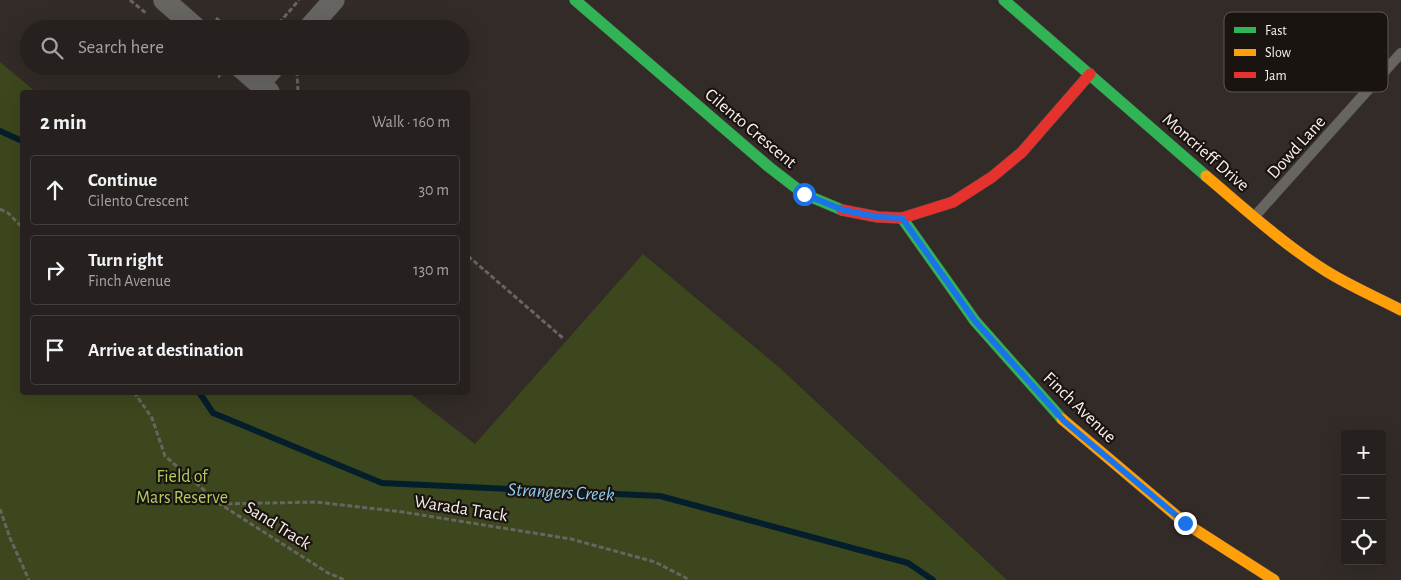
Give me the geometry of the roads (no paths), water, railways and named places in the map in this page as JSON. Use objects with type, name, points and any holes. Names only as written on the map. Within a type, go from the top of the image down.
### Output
[{"type":"street","points":[[164,0],[187,20]]},
{"type":"street","points":[[316,20],[334,0]]},
{"type":"street","name":"Cilento Crescent","points":[[575,0],[769,168],[804,194],[843,210],[878,217],[902,218],[953,202],[992,177],[1022,152],[1090,74]]},
{"type":"street","name":"Moncrieff Drive","points":[[1004,0],[1254,217],[1328,272],[1401,310]]},
{"type":"street","points":[[249,75],[264,88],[270,75]]},
{"type":"street","name":"Finch Avenue","points":[[902,218],[975,321],[1064,421],[1185,523],[1274,580]]},
{"type":"lane","name":"Dowd Lane","points":[[1388,68],[1401,53]]},
{"type":"lane","name":"Dowd Lane","points":[[1254,217],[1366,92]]},
{"type":"waterway","name":"Strangers Creek","points":[[0,131],[20,140]]},
{"type":"waterway","name":"Strangers Creek","points":[[201,395],[213,413],[382,483],[660,496],[908,563],[933,580]]},
{"type":"park label","name":"Field of Mars Reserve","points":[[182,486]]}]
